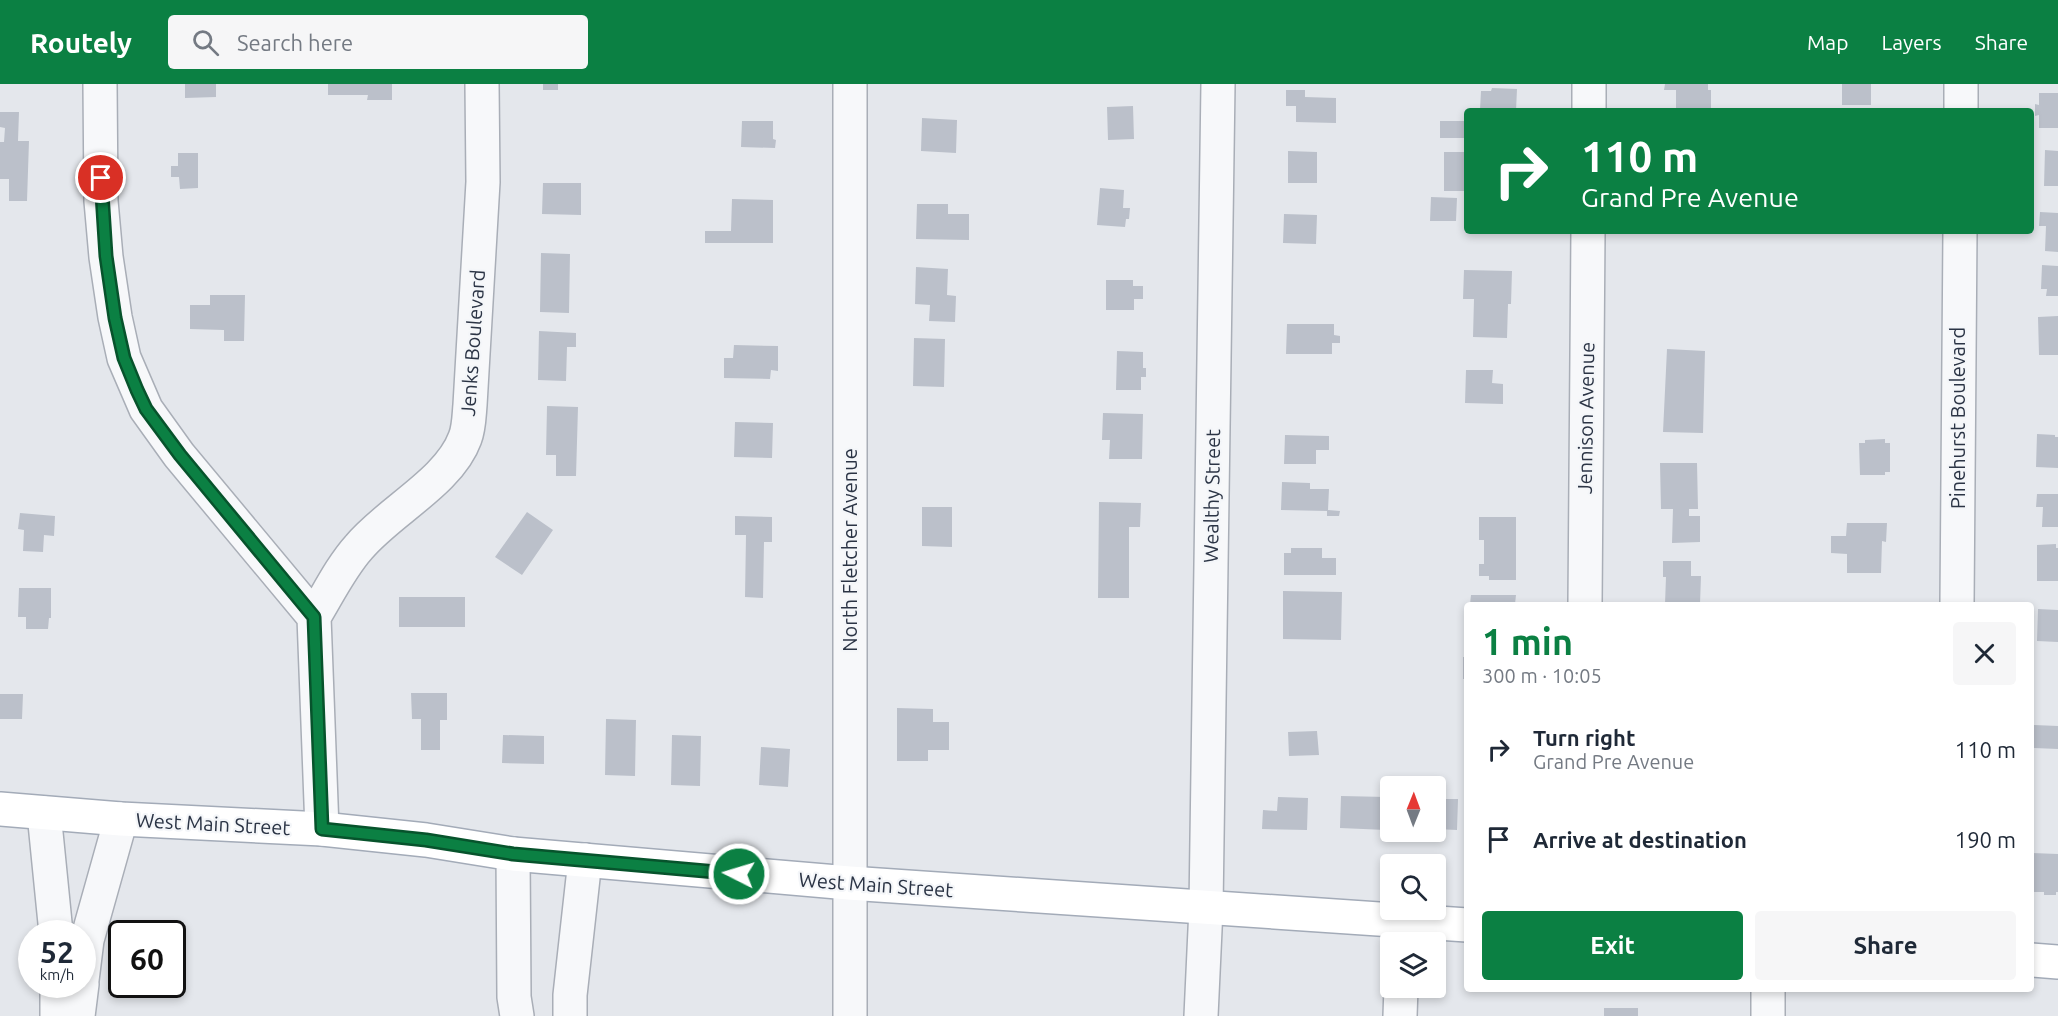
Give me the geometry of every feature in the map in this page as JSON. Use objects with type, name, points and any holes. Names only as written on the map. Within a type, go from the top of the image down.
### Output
[{"type":"main road","name":"West Main Street","points":[[0,809],[121,819],[322,829],[426,840],[513,854],[849,883],[1206,908],[1403,931],[1464,925]]},
{"type":"main road","points":[[2034,960],[2058,962]]},
{"type":"street","points":[[100,84],[101,201],[115,318],[124,358],[146,409],[180,455],[314,617],[322,829]]},
{"type":"street","name":"Jenks Boulevard","points":[[314,617],[358,547],[383,522],[437,477],[459,450],[466,436],[470,405],[483,182],[482,84]]},
{"type":"street","name":"North Fletcher Avenue","points":[[850,84],[850,1016]]},
{"type":"street","name":"Wealthy Street","points":[[1201,1016],[1206,908],[1218,84]]},
{"type":"street","points":[[1589,84],[1589,108]]},
{"type":"street","points":[[1961,84],[1961,108]]},
{"type":"street","name":"Jennison Avenue","points":[[1585,602],[1588,234]]},
{"type":"street","name":"Pinehurst Boulevard","points":[[1957,602],[1960,234]]},
{"type":"street","points":[[44,813],[55,920]]},
{"type":"street","points":[[92,920],[121,819]]},
{"type":"street","points":[[513,854],[514,997],[517,1016]]},
{"type":"street","points":[[570,1016],[570,995],[585,860]]},
{"type":"street","points":[[1768,992],[1768,1016]]},
{"type":"street","points":[[57,998],[57,1016]]},
{"type":"street","points":[[78,1016],[80,998]]},
{"type":"street","points":[[1400,1016],[1401,998]]},
{"type":"building","points":[[185,84],[216,84],[216,97],[185,98]]},
{"type":"building","points":[[328,84],[392,84],[392,100],[367,100],[368,95],[328,95]]},
{"type":"building","points":[[543,84],[558,84],[558,90],[543,90]]},
{"type":"building","points":[[1665,84],[1708,84],[1708,90],[1711,90],[1711,108],[1676,108],[1676,90],[1664,90]]},
{"type":"building","points":[[1842,84],[1871,84],[1871,105],[1842,105]]},
{"type":"building","points":[[1492,88],[1517,89],[1516,108],[1480,108],[1481,91],[1491,91]]},
{"type":"building","points":[[1286,90],[1305,90],[1305,97],[1336,98],[1336,123],[1296,122],[1296,106],[1286,106]]},
{"type":"building","points":[[2039,93],[2058,93],[2058,128],[2039,128],[2039,115],[2035,116],[2035,104],[2039,105]]},
{"type":"building","points":[[1133,106],[1134,139],[1108,140],[1107,107]]},
{"type":"building","points":[[0,112],[19,112],[18,141],[29,141],[27,201],[9,201],[9,179],[0,179],[0,142],[4,142],[5,128],[0,127]]},
{"type":"building","points":[[922,118],[957,120],[956,153],[921,151]]},
{"type":"building","points":[[742,121],[773,121],[775,148],[741,147]]},
{"type":"building","points":[[1440,121],[1464,121],[1464,138],[1440,138]]},
{"type":"building","points":[[2045,150],[2058,151],[2058,186],[2044,186]]},
{"type":"building","points":[[1288,151],[1317,152],[1317,183],[1288,183]]},
{"type":"building","points":[[1444,152],[1464,152],[1464,191],[1444,191]]},
{"type":"building","points":[[178,153],[198,153],[198,188],[180,189],[179,177],[171,177],[171,166],[178,166]]},
{"type":"building","points":[[543,183],[581,183],[581,215],[542,214]]},
{"type":"building","points":[[1100,188],[1124,190],[1123,208],[1130,208],[1129,219],[1126,219],[1125,227],[1097,225]]},
{"type":"building","points":[[1431,197],[1457,198],[1456,221],[1430,221]]},
{"type":"building","points":[[732,199],[773,200],[773,243],[705,243],[705,231],[731,231]]},
{"type":"building","points":[[917,204],[948,204],[948,214],[969,214],[969,240],[916,239]]},
{"type":"building","points":[[2040,212],[2058,213],[2058,252],[2045,251],[2046,226],[2039,226]]},
{"type":"building","points":[[1284,214],[1317,215],[1316,244],[1283,243]]},
{"type":"building","points":[[541,253],[570,254],[569,313],[540,312]]},
{"type":"building","points":[[2042,265],[2058,266],[2058,296],[2046,296],[2047,289],[2041,289]]},
{"type":"building","points":[[916,267],[948,269],[947,295],[956,296],[955,322],[929,321],[930,305],[915,304]]},
{"type":"building","points":[[1464,270],[1512,271],[1507,338],[1473,337],[1474,299],[1463,299]]},
{"type":"building","points":[[1106,280],[1133,280],[1133,286],[1143,286],[1143,299],[1134,299],[1134,310],[1106,310]]},
{"type":"building","points":[[210,295],[245,295],[244,341],[224,341],[224,330],[190,329],[190,305],[210,305]]},
{"type":"building","points":[[2058,316],[2058,355],[2039,355],[2038,317]]},
{"type":"building","points":[[1287,324],[1334,324],[1334,335],[1340,336],[1340,343],[1332,343],[1332,354],[1286,354]]},
{"type":"building","points":[[539,331],[576,333],[576,347],[567,347],[566,381],[538,380]]},
{"type":"building","points":[[914,338],[945,339],[944,387],[913,386]]},
{"type":"building","points":[[734,345],[778,346],[778,371],[771,370],[770,379],[724,378],[724,358],[733,358]]},
{"type":"building","points":[[1667,349],[1705,351],[1703,433],[1663,432]]},
{"type":"building","points":[[1117,351],[1143,352],[1143,368],[1146,368],[1146,377],[1141,377],[1141,390],[1116,390]]},
{"type":"building","points":[[1466,370],[1493,370],[1492,383],[1503,384],[1503,404],[1465,403]]},
{"type":"building","points":[[547,406],[578,407],[576,476],[556,476],[556,455],[546,455]]},
{"type":"building","points":[[1103,413],[1143,414],[1142,459],[1109,459],[1110,440],[1102,440]]},
{"type":"building","points":[[735,422],[773,423],[772,458],[734,457]]},
{"type":"building","points":[[2037,434],[2058,437],[2058,468],[2036,467]]},
{"type":"building","points":[[1285,435],[1329,436],[1329,450],[1316,450],[1316,464],[1284,464]]},
{"type":"building","points":[[1885,439],[1885,443],[1890,443],[1890,472],[1885,472],[1885,475],[1860,475],[1859,443],[1865,443],[1865,440]]},
{"type":"building","points":[[1660,463],[1697,463],[1698,509],[1689,509],[1689,516],[1700,516],[1700,542],[1672,543],[1673,509],[1661,509]]},
{"type":"building","points":[[1282,482],[1310,483],[1310,489],[1329,489],[1328,510],[1340,511],[1339,516],[1327,516],[1327,511],[1281,510]]},
{"type":"building","points":[[2037,494],[2058,494],[2058,527],[2042,527],[2043,507],[2036,507]]},
{"type":"building","points":[[1099,502],[1141,503],[1140,527],[1129,527],[1129,598],[1098,598]]},
{"type":"building","points":[[922,507],[952,507],[952,547],[922,546]]},
{"type":"building","points":[[527,512],[553,530],[522,575],[495,557]]},
{"type":"building","points":[[20,513],[55,516],[54,536],[44,535],[43,552],[23,551],[24,530],[18,529]]},
{"type":"building","points":[[735,516],[772,517],[772,542],[764,542],[763,598],[745,597],[746,535],[735,535]]},
{"type":"building","points":[[1479,517],[1516,517],[1516,580],[1489,580],[1489,576],[1479,576],[1479,564],[1484,564],[1484,540],[1479,540]]},
{"type":"building","points":[[1847,523],[1887,523],[1886,542],[1882,541],[1881,573],[1847,573],[1847,554],[1831,553],[1831,536],[1846,536]]},
{"type":"building","points":[[2056,544],[2058,581],[2037,581],[2037,545]]},
{"type":"building","points":[[1291,548],[1322,548],[1322,558],[1336,558],[1336,575],[1284,575],[1284,553],[1291,553]]},
{"type":"building","points":[[1663,561],[1691,561],[1691,576],[1701,576],[1700,602],[1665,602],[1666,577],[1663,577]]},
{"type":"building","points":[[19,588],[51,588],[51,618],[49,618],[48,629],[26,629],[26,617],[18,617]]},
{"type":"building","points":[[1283,591],[1342,592],[1341,640],[1283,639]]},
{"type":"building","points":[[1471,595],[1516,595],[1515,602],[1470,602]]},
{"type":"building","points":[[399,597],[465,597],[465,627],[399,627]]},
{"type":"building","points":[[2038,609],[2058,610],[2058,642],[2037,641]]},
{"type":"building","points":[[411,693],[447,693],[447,720],[440,720],[440,750],[421,750],[421,719],[412,719]]},
{"type":"building","points":[[0,694],[23,694],[22,719],[0,719]]},
{"type":"building","points":[[897,708],[933,709],[933,722],[949,722],[949,750],[928,750],[928,761],[897,761]]},
{"type":"building","points":[[606,719],[636,720],[635,776],[605,775]]},
{"type":"building","points":[[2034,725],[2058,726],[2058,749],[2034,748]]},
{"type":"building","points":[[1317,731],[1319,755],[1289,756],[1288,732]]},
{"type":"building","points":[[503,735],[544,736],[544,764],[502,763]]},
{"type":"building","points":[[672,735],[701,736],[700,786],[671,785]]},
{"type":"building","points":[[761,747],[790,749],[788,787],[759,785]]},
{"type":"building","points":[[1341,796],[1380,797],[1380,830],[1340,828]]},
{"type":"building","points":[[1278,797],[1308,798],[1307,830],[1262,829],[1263,810],[1277,811]]},
{"type":"building","points":[[1446,799],[1458,799],[1457,830],[1446,829]]},
{"type":"building","points":[[2034,853],[2058,854],[2058,892],[2056,895],[2044,895],[2044,892],[2034,892]]},
{"type":"building","points":[[1604,1008],[1638,1008],[1638,1016],[1604,1016]]},
{"type":"route","points":[[101,178],[106,256],[115,318],[124,358],[146,409],[180,455],[314,617],[322,829],[426,840],[513,854],[739,874]]}]
